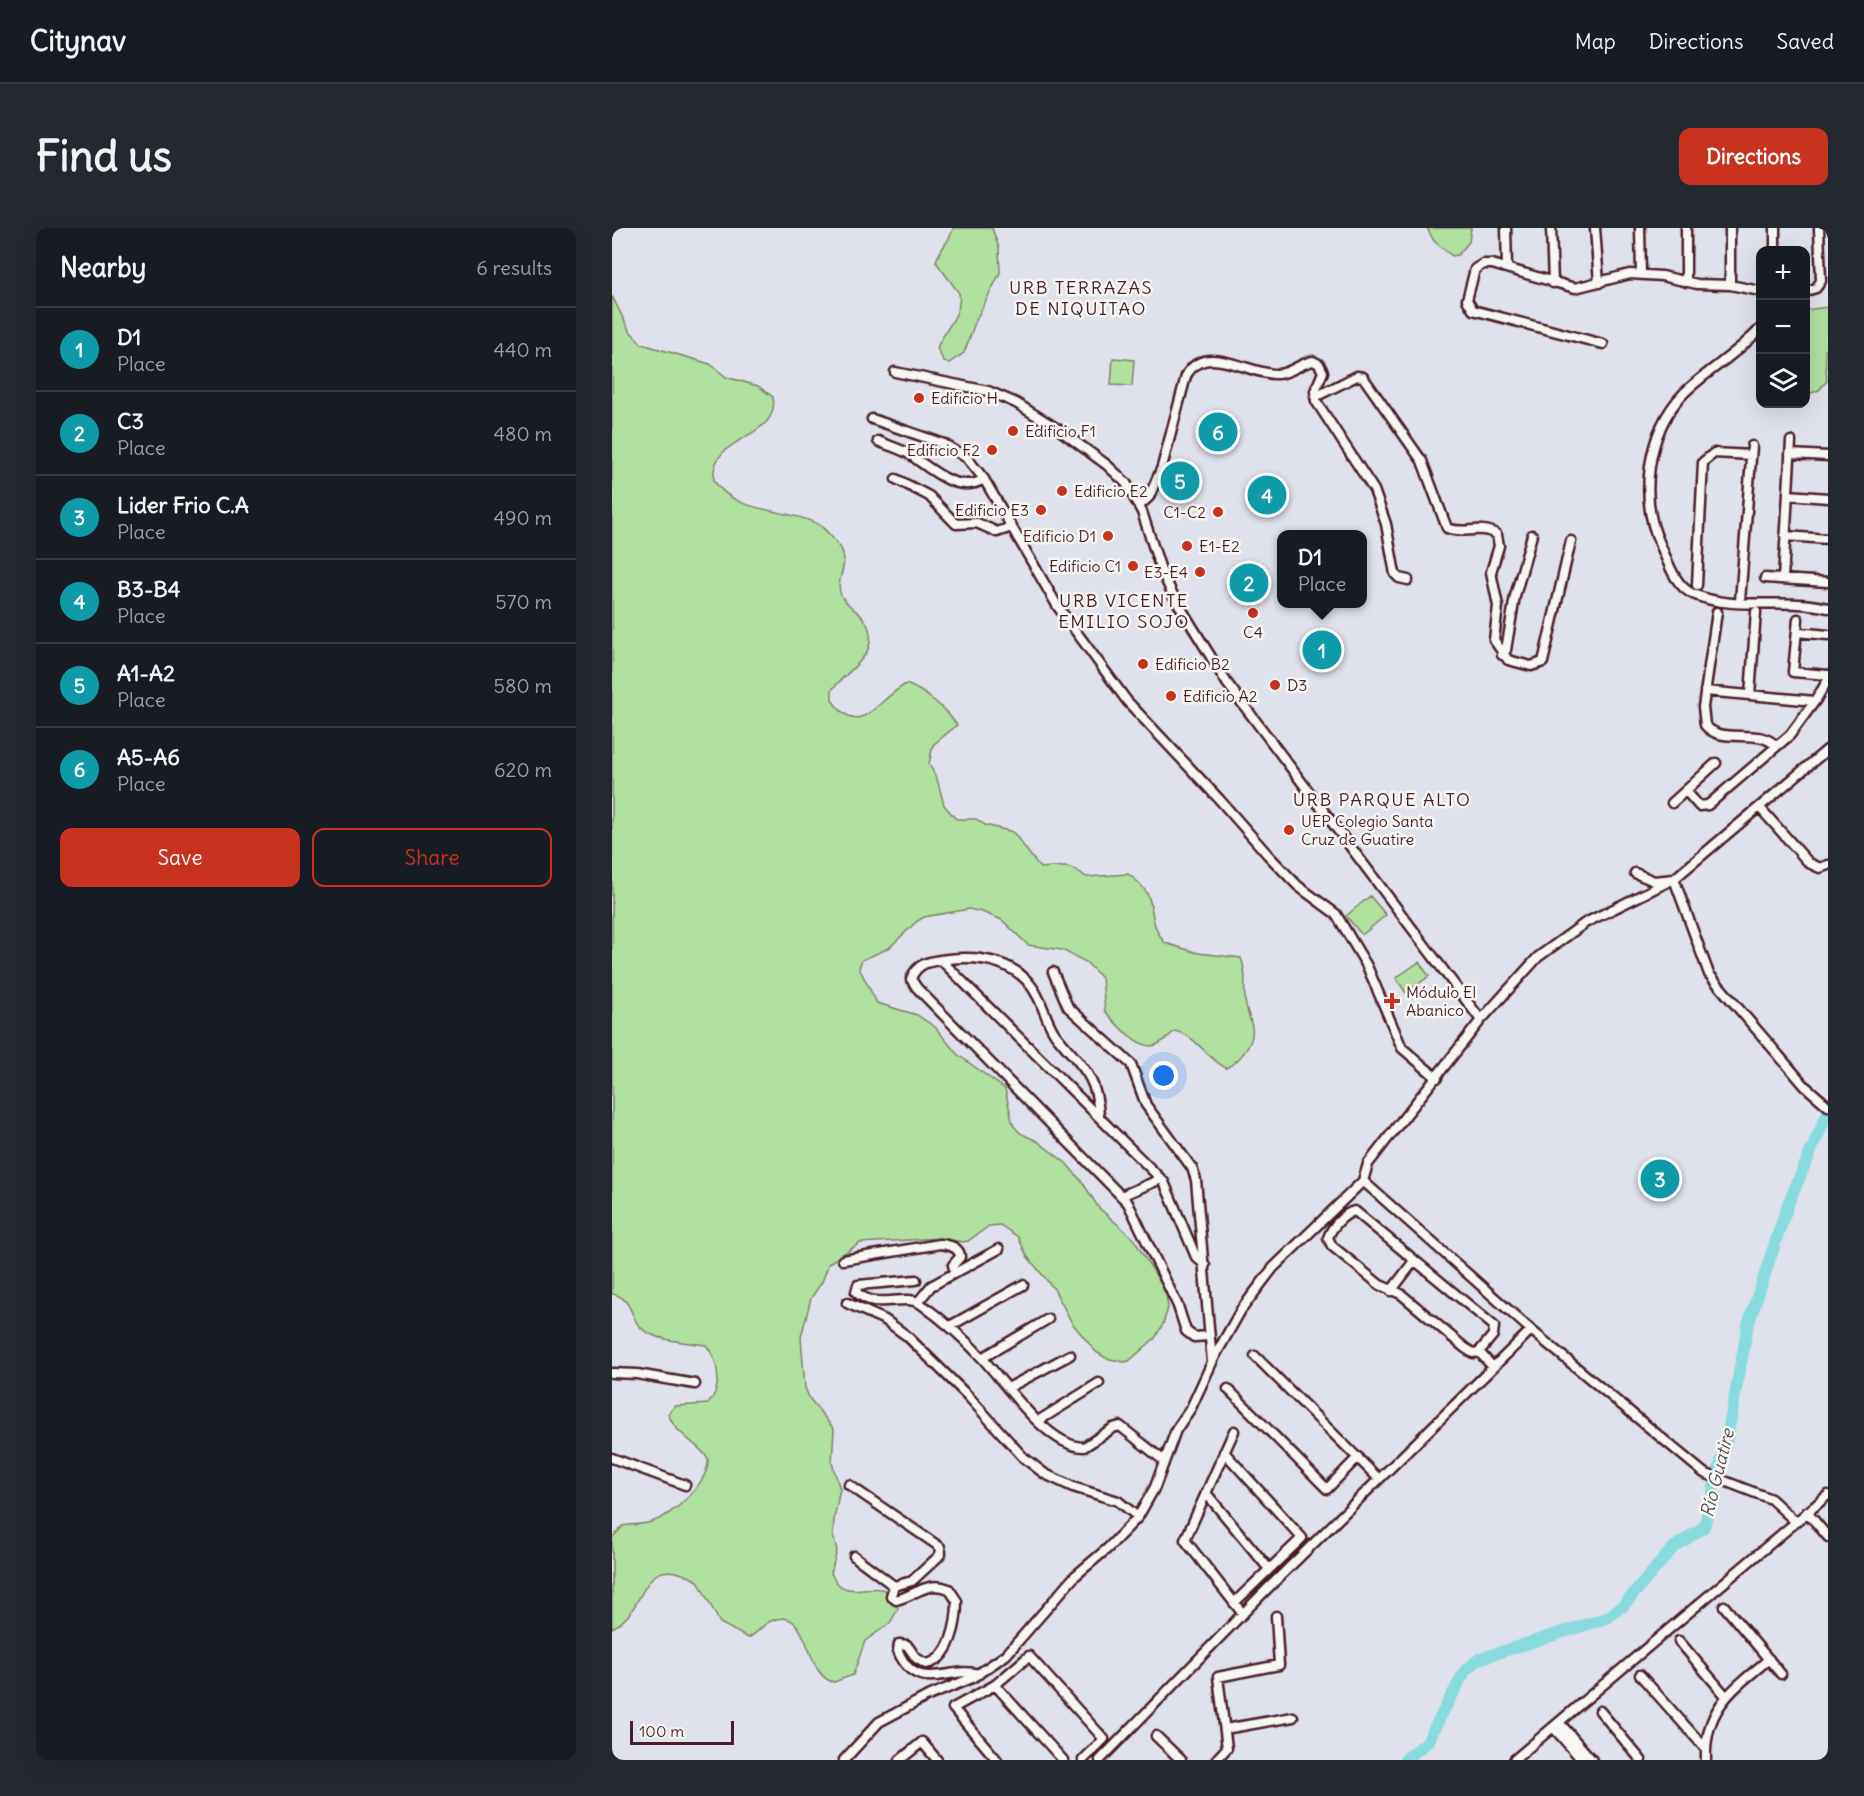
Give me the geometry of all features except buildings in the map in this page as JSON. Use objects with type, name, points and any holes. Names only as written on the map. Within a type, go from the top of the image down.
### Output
[{"type":"street","points":[[1506,228],[1507,268]]},
{"type":"street","points":[[1551,228],[1553,283]]},
{"type":"street","points":[[1595,228],[1599,283]]},
{"type":"street","points":[[1640,228],[1641,274]]},
{"type":"street","points":[[1686,228],[1686,282]]},
{"type":"street","points":[[1730,228],[1730,285]]},
{"type":"street","points":[[1775,228],[1775,246]]},
{"type":"street","points":[[1810,290],[1816,288],[1821,281],[1819,228]]},
{"type":"street","points":[[1603,344],[1472,309],[1467,298],[1476,267],[1487,263],[1553,283],[1580,288],[1630,274],[1641,274],[1756,290]]},
{"type":"street","points":[[1756,332],[1687,391],[1675,405],[1657,438],[1648,488],[1649,514],[1654,531],[1680,584],[1687,591],[1706,598],[1828,608]]},
{"type":"street","points":[[1139,506],[1154,488],[1186,376],[1197,364],[1231,362],[1274,374],[1290,372],[1313,360],[1319,364],[1323,372],[1315,397],[1329,424],[1374,490],[1386,524],[1395,574],[1399,578],[1408,580]]},
{"type":"street","points":[[895,372],[988,391],[1017,403],[1061,431],[1107,465],[1126,483],[1139,506],[1161,570],[1174,597],[1227,683],[1481,1020]]},
{"type":"street","points":[[1315,397],[1359,376],[1363,377],[1422,461],[1447,528],[1454,531],[1489,530],[1497,535],[1499,546],[1491,572],[1498,606],[1494,640],[1502,655],[1508,660],[1527,666],[1539,666],[1543,662],[1571,541]]},
{"type":"street","points":[[872,419],[944,444],[967,458],[984,479],[1058,607],[1127,701],[1298,886],[1336,914],[1367,966],[1402,1048],[1437,1078]]},
{"type":"street","points":[[878,441],[912,456],[934,473],[962,484],[973,485],[984,479]]},
{"type":"street","points":[[1783,579],[1791,441]]},
{"type":"street","points":[[1697,585],[1703,462],[1714,453],[1751,451],[1740,601]]},
{"type":"street","points":[[1790,454],[1828,456]]},
{"type":"street","points":[[896,479],[929,496],[956,524],[977,523],[998,532],[1012,527]]},
{"type":"street","points":[[1788,495],[1828,498]]},
{"type":"street","points":[[1502,655],[1506,650],[1515,596],[1532,535]]},
{"type":"street","points":[[1785,536],[1828,539]]},
{"type":"street","points":[[1765,578],[1828,582]]},
{"type":"street","points":[[1717,612],[1703,719],[1710,731],[1761,737],[1776,746]]},
{"type":"street","points":[[1750,695],[1756,612]]},
{"type":"street","points":[[1798,619],[1793,672],[1828,675]]},
{"type":"street","points":[[1797,632],[1828,635]]},
{"type":"street","points":[[1686,791],[1699,806],[1706,806],[1797,727],[1828,680]]},
{"type":"street","points":[[1705,691],[1815,701]]},
{"type":"street","points":[[844,1760],[879,1722],[979,1674],[1006,1655],[1075,1576],[1108,1548],[1138,1517],[1155,1487],[1163,1460],[1176,1430],[1191,1408],[1241,1310],[1273,1268],[1363,1181],[1368,1164],[1481,1020],[1538,957],[1573,930],[1674,879],[1761,809],[1828,750]]},
{"type":"street","points":[[1672,803],[1716,763]]},
{"type":"street","points":[[1761,809],[1809,863],[1820,868],[1828,865]]},
{"type":"street","points":[[1635,873],[1654,881],[1674,879]]},
{"type":"street","points":[[1674,879],[1709,974],[1805,1086],[1825,1104]]},
{"type":"street","points":[[1099,1116],[1098,1093],[1092,1080],[1048,1024],[1031,984],[1000,962],[973,956],[923,963],[914,971],[911,979],[917,988],[1128,1203],[1178,1306],[1186,1331],[1194,1337],[1209,1336]]},
{"type":"street","points":[[941,960],[1161,1179],[1196,1257],[1205,1265]]},
{"type":"street","points":[[1053,972],[1068,1007],[1120,1051],[1131,1064],[1154,1119],[1192,1168],[1196,1180],[1205,1265],[1212,1364]]},
{"type":"street","points":[[1121,1196],[1161,1179]]},
{"type":"street","points":[[1363,1181],[1531,1330],[1704,1473],[1771,1499],[1796,1522]]},
{"type":"street","points":[[1355,1211],[1414,1262],[1494,1326],[1493,1335],[1479,1352],[1473,1353],[1465,1348],[1401,1294],[1380,1285],[1332,1246],[1328,1238],[1330,1232],[1348,1213],[1355,1211]]},
{"type":"street","points":[[843,1260],[940,1244],[956,1248],[960,1252],[952,1267],[956,1273]]},
{"type":"street","points":[[918,1302],[931,1286],[999,1249]]},
{"type":"street","points":[[1391,1291],[1414,1262]]},
{"type":"street","points":[[916,1280],[858,1285],[856,1292],[871,1301],[918,1302],[950,1326],[1038,1421],[1067,1445],[1084,1447],[1113,1428],[1124,1427],[1163,1460]]},
{"type":"street","points":[[950,1326],[1023,1285]]},
{"type":"street","points":[[847,1303],[885,1320],[907,1336],[968,1396],[1023,1457],[1045,1474],[1118,1501],[1138,1517]]},
{"type":"street","points":[[982,1358],[1048,1319]]},
{"type":"street","points":[[1100,1760],[1243,1614],[1531,1330]]},
{"type":"street","points":[[1479,1352],[1493,1367]]},
{"type":"street","points":[[1008,1388],[1070,1355]]},
{"type":"street","points":[[1255,1356],[1379,1479]]},
{"type":"street","points":[[612,1373],[646,1375],[695,1384]]},
{"type":"street","points":[[1038,1421],[1099,1383]]},
{"type":"street","points":[[1228,1389],[1327,1489],[1358,1457]]},
{"type":"street","points":[[1234,1431],[1185,1540],[1243,1614]]},
{"type":"street","points":[[1224,1452],[1302,1538],[1234,1603]]},
{"type":"street","points":[[612,1458],[685,1485]]},
{"type":"street","points":[[849,1485],[940,1547],[941,1553],[938,1557],[912,1581],[894,1586]]},
{"type":"street","points":[[1206,1493],[1269,1569]]},
{"type":"street","points":[[1514,1760],[1828,1495]]},
{"type":"street","points":[[1807,1512],[1828,1536]]},
{"type":"street","points":[[854,1556],[884,1576],[894,1586]]},
{"type":"street","points":[[894,1586],[891,1596],[896,1599],[920,1588],[936,1586],[949,1589],[957,1601],[956,1621],[951,1639],[936,1660],[926,1664],[916,1658],[907,1645],[899,1644],[898,1652],[904,1663],[923,1676],[932,1678],[958,1673],[979,1674]]},
{"type":"street","points":[[1724,1606],[1781,1674]]},
{"type":"street","points":[[1216,1760],[1227,1748],[1218,1677],[1279,1665],[1276,1616]]},
{"type":"street","points":[[1679,1641],[1725,1695]]},
{"type":"street","points":[[997,1760],[953,1708],[995,1685],[1029,1656],[1104,1739],[1083,1760]]},
{"type":"street","points":[[1706,1760],[1705,1748],[1711,1721],[1725,1695],[1769,1659]]},
{"type":"street","points":[[1640,1675],[1705,1748]]},
{"type":"street","points":[[995,1685],[1063,1760]]},
{"type":"street","points":[[1600,1712],[1641,1760]]},
{"type":"street","points":[[1225,1729],[1293,1718]]},
{"type":"street","points":[[1556,1724],[1582,1760]]},
{"type":"street","points":[[1556,1724],[1592,1760]]},
{"type":"street","points":[[1156,1736],[1181,1760]]},
{"type":"street","points":[[900,1760],[922,1742],[937,1760]]},
{"type":"green space","points":[[953,228],[992,228],[999,248],[1000,273],[976,320],[964,353],[949,363],[944,362],[937,348],[956,315],[959,293],[936,262]]},
{"type":"green space","points":[[1427,228],[1471,228],[1469,242],[1458,255],[1452,256],[1434,241]]},
{"type":"green space","points":[[612,296],[629,330],[642,344],[710,364],[726,377],[758,386],[773,397],[773,411],[766,422],[722,454],[715,465],[714,481],[735,500],[818,524],[840,547],[844,560],[839,583],[841,595],[863,618],[870,633],[867,652],[832,690],[832,700],[842,712],[851,717],[860,717],[906,684],[920,691],[941,706],[957,725],[933,745],[929,764],[937,779],[944,805],[956,819],[976,819],[985,825],[1013,832],[1040,868],[1070,868],[1086,877],[1128,874],[1146,891],[1158,933],[1165,943],[1198,953],[1241,958],[1244,969],[1245,1000],[1252,1027],[1251,1039],[1245,1051],[1226,1068],[1196,1042],[1175,1031],[1154,1046],[1138,1042],[1125,1033],[1105,1011],[1102,978],[1086,962],[1062,950],[1028,945],[1002,920],[982,912],[969,909],[924,917],[889,948],[862,960],[859,968],[877,1003],[917,1015],[935,1027],[957,1054],[1005,1089],[1013,1125],[1020,1133],[1037,1141],[1066,1163],[1083,1183],[1098,1207],[1133,1238],[1166,1292],[1168,1308],[1155,1338],[1129,1361],[1106,1358],[1096,1352],[1072,1323],[1054,1289],[1027,1256],[1018,1237],[1000,1225],[989,1226],[963,1242],[940,1238],[860,1243],[829,1263],[822,1282],[811,1298],[801,1337],[805,1388],[810,1399],[834,1429],[832,1463],[840,1489],[833,1536],[837,1550],[831,1573],[836,1582],[848,1589],[885,1590],[896,1601],[898,1609],[890,1623],[865,1641],[853,1675],[834,1682],[824,1677],[817,1668],[801,1631],[794,1622],[784,1618],[771,1621],[748,1638],[720,1623],[698,1581],[678,1573],[664,1572],[654,1576],[646,1585],[633,1609],[624,1620],[612,1628],[612,1538],[623,1526],[644,1524],[660,1519],[679,1505],[697,1487],[707,1467],[708,1458],[676,1428],[668,1414],[675,1406],[708,1404],[716,1390],[718,1374],[714,1359],[706,1345],[652,1335],[640,1327],[628,1304],[619,1296],[612,1294]]},
{"type":"green space","points":[[1828,307],[1828,342],[1825,351],[1827,381],[1819,390],[1810,393],[1810,354],[1810,309]]},
{"type":"green space","points":[[1113,358],[1134,360],[1132,386],[1111,385]]},
{"type":"green space","points":[[1370,896],[1386,915],[1362,935],[1346,916]]},
{"type":"green space","points":[[1419,962],[1429,976],[1406,993],[1396,978]]},
{"type":"waterway","name":"Río Guatire","points":[[1405,1760],[1427,1742],[1465,1671],[1479,1659],[1607,1618],[1624,1605],[1673,1548],[1704,1527],[1727,1438],[1748,1325],[1788,1204],[1828,1112]]},
{"type":"place","name":"Edificio H","points":[[919,398]]},
{"type":"place","name":"Edificio F1","points":[[1013,431]]},
{"type":"place","name":"A5-A6","points":[[1218,432]]},
{"type":"place","name":"Edificio F2","points":[[992,450]]},
{"type":"place","name":"A1-A2","points":[[1180,481]]},
{"type":"place","name":"Edificio E2","points":[[1062,491]]},
{"type":"place","name":"B3-B4","points":[[1267,495]]},
{"type":"place","name":"Edificio E3","points":[[1041,510]]},
{"type":"place","name":"C1-C2","points":[[1218,512]]},
{"type":"place","name":"Edificio D1","points":[[1108,536]]},
{"type":"place","name":"E1-E2","points":[[1187,546]]},
{"type":"place","name":"Edificio C1","points":[[1133,566]]},
{"type":"place","name":"E3-E4","points":[[1200,572]]},
{"type":"place","name":"C3","points":[[1249,583]]},
{"type":"place","name":"C4","points":[[1253,613]]},
{"type":"place","name":"D1","points":[[1322,650]]},
{"type":"place","name":"Edificio B2","points":[[1143,664]]},
{"type":"place","name":"D3","points":[[1275,685]]},
{"type":"place","name":"Edificio A2","points":[[1171,696]]},
{"type":"place","name":"UEP Colegio Santa Cruz de Guatire","points":[[1289,830]]},
{"type":"place","name":"Módulo El Abanico","points":[[1392,1001]]},
{"type":"place","name":"Lider Frio C.A","points":[[1660,1179]]},
{"type":"district","name":"URB TERRAZAS DE NIQUITAO","points":[[1081,297]]},
{"type":"district","name":"URB VICENTE EMILIO SOJO","points":[[1124,610]]},
{"type":"district","name":"URB PARQUE ALTO","points":[[1382,799]]}]
